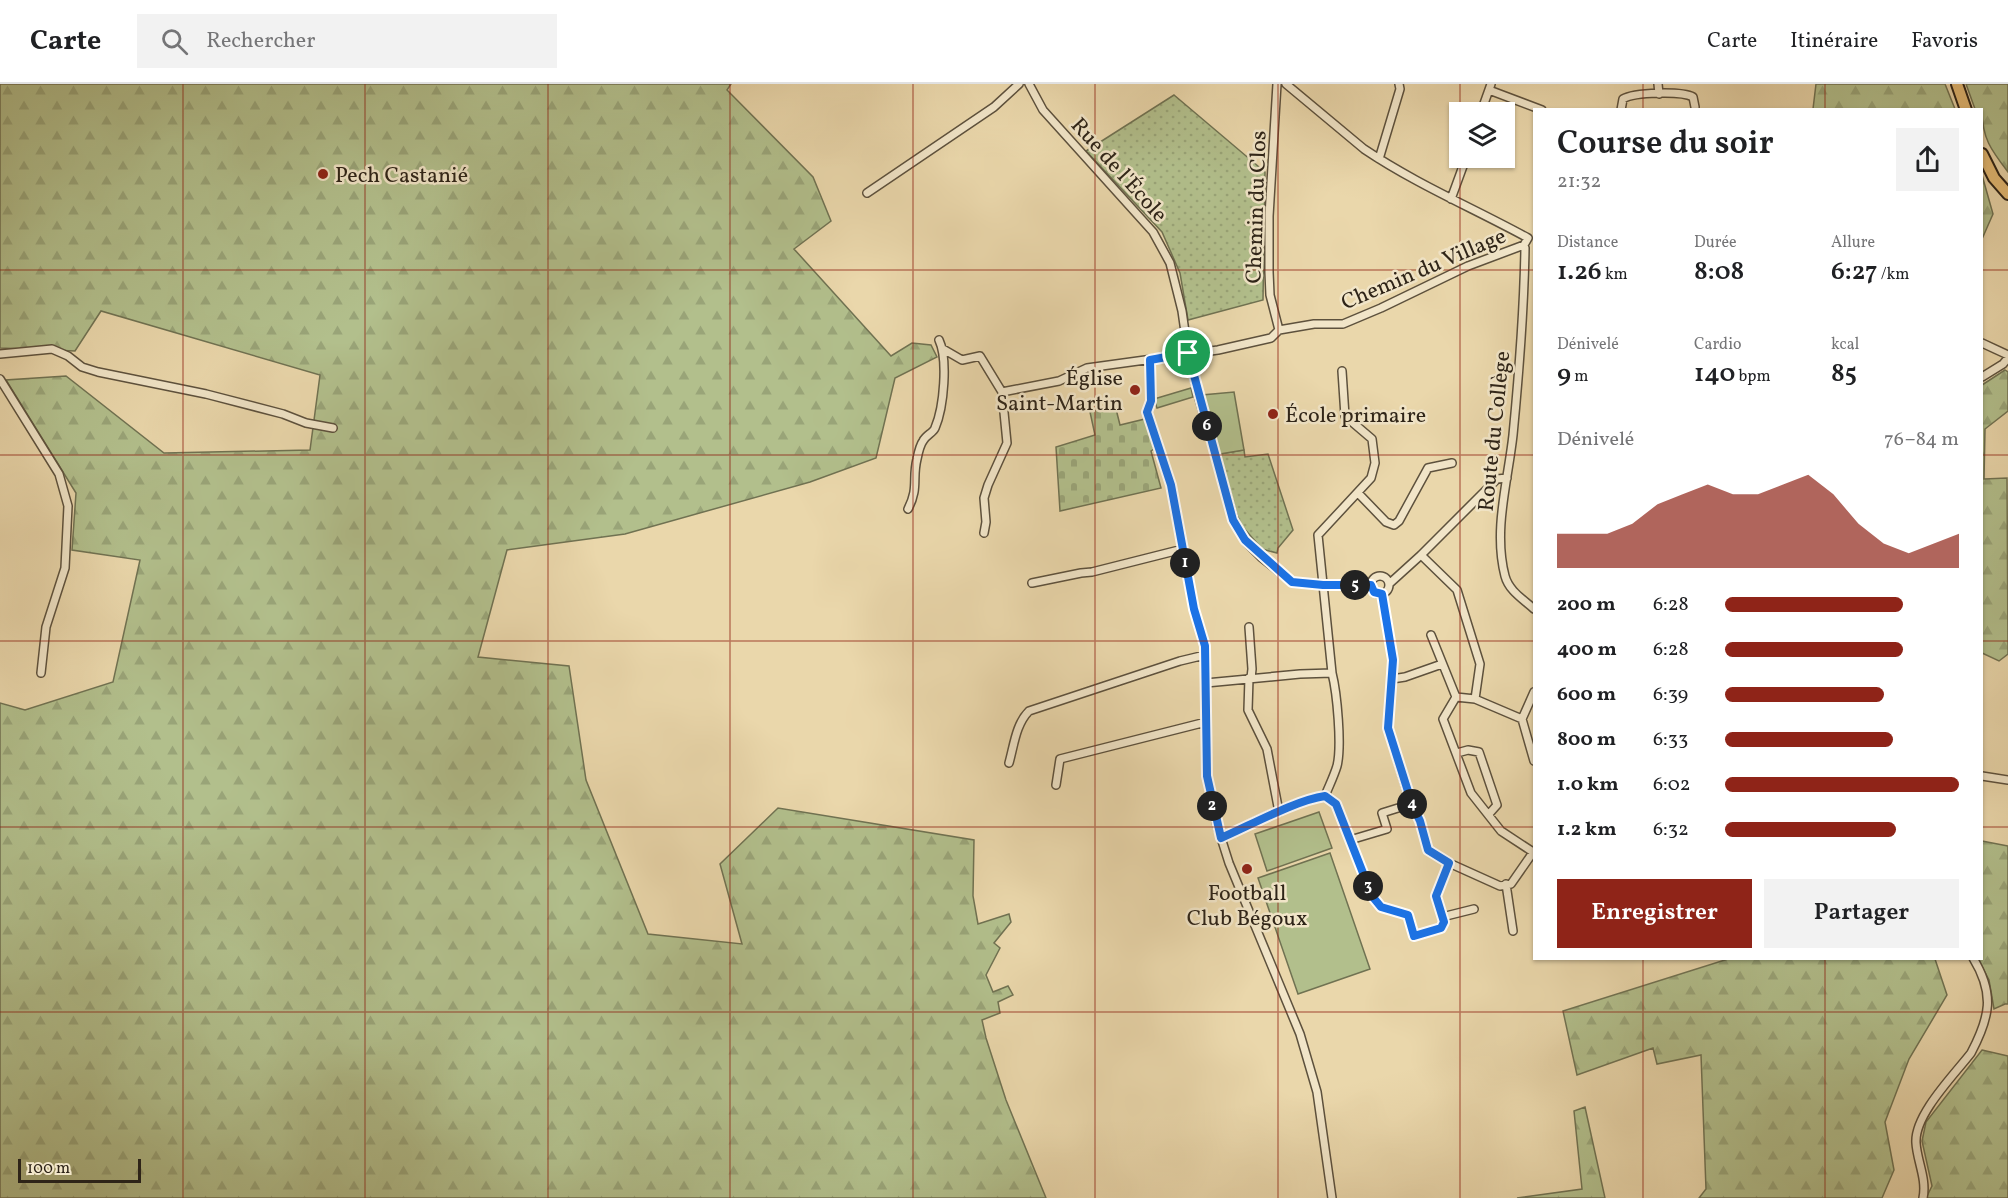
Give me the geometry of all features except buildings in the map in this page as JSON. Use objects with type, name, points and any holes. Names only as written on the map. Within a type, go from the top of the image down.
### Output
[{"type":"main road","points":[[1957,84],[1965,108]]},
{"type":"main road","points":[[1983,155],[1994,178],[2008,194]]},
{"type":"street","points":[[867,193],[994,107],[1019,84]]},
{"type":"street","name":"Rue de l'École","points":[[1029,84],[1042,110],[1154,231],[1170,263],[1182,311],[1188,353],[1233,520],[1245,540],[1292,582],[1323,585],[1371,585]]},
{"type":"street","name":"Chemin du Clos","points":[[1278,84],[1269,216],[1269,264],[1270,295],[1279,330]]},
{"type":"street","points":[[1286,84],[1379,159],[1451,200],[1531,237]]},
{"type":"street","points":[[1379,159],[1400,89],[1399,84]]},
{"type":"street","points":[[1658,84],[1659,94]]},
{"type":"street","points":[[1485,102],[1490,87],[1537,108]]},
{"type":"street","points":[[1621,108],[1623,99],[1628,96],[1659,94],[1687,94],[1693,97],[1695,107]]},
{"type":"street","points":[[1451,200],[1462,168]]},
{"type":"street","name":"Chemin du Village","points":[[1002,392],[1059,381],[1087,368],[1218,350],[1271,338],[1279,330],[1314,324],[1343,324],[1468,267],[1524,245],[1531,237]]},
{"type":"street","name":"Route du Collège","points":[[1524,245],[1523,320],[1499,537],[1505,576],[1510,589],[1533,608]]},
{"type":"street","points":[[908,509],[915,495],[916,461],[922,441],[935,429],[943,390],[945,368],[943,349],[939,340]]},
{"type":"street","points":[[1983,344],[2008,357],[2003,364],[1983,376]]},
{"type":"street","points":[[0,354],[52,349],[68,356],[82,367],[98,372],[206,394],[283,414],[306,423],[333,428]]},
{"type":"street","points":[[943,349],[962,360],[981,356],[1002,392],[1007,443],[984,498],[986,522],[984,533]]},
{"type":"street","points":[[1150,360],[1151,401],[1147,412],[1171,485],[1194,609],[1205,646],[1207,776],[1229,863],[1300,1034],[1317,1092],[1332,1198]]},
{"type":"street","points":[[1325,796],[1337,764],[1338,748],[1336,692],[1332,673],[1318,535],[1371,478],[1375,463],[1372,439],[1345,416],[1342,371]]},
{"type":"street","points":[[0,380],[58,474],[68,506],[65,568],[46,627],[41,673]]},
{"type":"street","points":[[1358,493],[1386,522],[1394,525],[1428,468],[1452,463]]},
{"type":"street","points":[[1382,594],[1386,592],[1389,584],[1497,479],[1507,478]]},
{"type":"street","points":[[1032,584],[1092,572],[1183,549]]},
{"type":"street","points":[[1421,555],[1457,590],[1480,664],[1475,699]]},
{"type":"street","points":[[1382,594],[1374,592],[1372,581],[1384,577],[1389,584]]},
{"type":"street","points":[[1382,594],[1393,660],[1388,728],[1428,850],[1449,863],[1500,886],[1511,884],[1533,853]]},
{"type":"street","points":[[1249,627],[1252,669],[1248,710],[1268,749],[1279,812]]},
{"type":"street","points":[[1431,635],[1456,697]]},
{"type":"street","points":[[1009,763],[1017,731],[1023,717],[1029,711],[1180,661],[1205,655]]},
{"type":"street","points":[[1392,679],[1405,677],[1442,664]]},
{"type":"street","points":[[1206,683],[1332,673]]},
{"type":"street","points":[[1533,694],[1522,719],[1533,758]]},
{"type":"street","points":[[1456,697],[1475,699],[1522,719]]},
{"type":"street","points":[[1456,697],[1443,719],[1471,793],[1501,831],[1533,851]]},
{"type":"street","points":[[1056,785],[1060,759],[1206,722]]},
{"type":"street","points":[[1457,753],[1468,750],[1479,752],[1497,805],[1489,814]]},
{"type":"street","points":[[1983,776],[2008,780]]},
{"type":"street","points":[[1221,838],[1279,812],[1325,796],[1336,804],[1372,896],[1381,907],[1408,915],[1414,936],[1441,928],[1444,922],[1436,896],[1449,863]]},
{"type":"street","points":[[1350,840],[1387,829],[1382,813],[1412,804]]},
{"type":"street","points":[[1506,885],[1513,931]]},
{"type":"street","points":[[1442,917],[1474,909]]},
{"type":"street","points":[[1923,1198],[1924,1184],[1916,1137],[1921,1117],[1971,1053],[1988,1007],[1987,986],[1974,960]]},
{"type":"green space","points":[[0,84],[731,84],[727,90],[813,177],[831,221],[794,249],[891,356],[912,343],[931,345],[937,357],[895,378],[876,458],[810,482],[625,534],[507,550],[478,657],[569,666],[586,780],[648,934],[742,944],[720,864],[778,808],[974,840],[973,896],[978,924],[1009,914],[1011,922],[994,943],[1000,948],[986,975],[993,992],[1008,986],[1013,995],[998,1002],[1000,1013],[982,1020],[1006,1100],[1046,1198],[0,1198],[0,703],[25,710],[113,682],[140,560],[72,550],[76,493],[6,380],[66,376],[164,453],[310,450],[320,375],[101,311],[75,351],[0,348]]},
{"type":"green space","points":[[1816,84],[1945,84],[1955,108],[1813,108]]},
{"type":"green space","points":[[1966,84],[2008,84],[2008,172],[1986,136],[1983,108],[1975,108]]},
{"type":"green space","points":[[1174,95],[1265,172],[1263,300],[1188,320],[1180,273],[1162,232],[1086,151]]},
{"type":"green space","points":[[1983,179],[1993,214],[1983,237]]},
{"type":"green space","points":[[2005,370],[2008,372],[2008,411],[1985,429],[1984,479],[2007,478],[2008,654],[1999,661],[1983,653],[1983,384]]},
{"type":"green space","points":[[1191,388],[1193,397],[1157,408],[1154,399]]},
{"type":"green space","points":[[1234,392],[1244,450],[1220,454],[1202,395]]},
{"type":"green space","points":[[1115,405],[1120,425],[1145,419],[1154,449],[1151,451],[1161,488],[1060,511],[1056,447],[1095,435],[1090,412]]},
{"type":"green space","points":[[1244,450],[1245,457],[1268,454],[1293,530],[1278,548],[1277,553],[1262,549],[1242,526],[1236,513],[1220,454]]},
{"type":"green space","points":[[1319,812],[1332,848],[1267,871],[1255,834]]},
{"type":"green space","points":[[1983,841],[2008,846],[2008,1004],[1994,1009],[1989,980],[1979,960],[1983,960]]},
{"type":"green space","points":[[1330,853],[1370,969],[1298,994],[1258,878]]},
{"type":"green space","points":[[1725,960],[1935,960],[1947,995],[1909,1059],[1885,1122],[1894,1170],[1882,1198],[1699,1198],[1706,1189],[1701,1055],[1657,1064],[1653,1048],[1577,1075],[1563,1011]]},
{"type":"green space","points":[[1982,1050],[2008,1056],[2008,1198],[1926,1198],[1932,1186],[1922,1141],[1926,1122]]},
{"type":"green space","points":[[1585,1107],[1605,1198],[1517,1198],[1582,1189],[1574,1111]]},
{"type":"place","name":"Pech Castanié","points":[[323,174]]},
{"type":"place","name":"Église Saint-Martin","points":[[1135,390]]},
{"type":"place","name":"École primaire","points":[[1273,414]]},
{"type":"place","name":"Football Club Bégoux","points":[[1247,869]]},
{"type":"route","points":[[1188,353],[1233,520],[1245,540],[1292,582],[1323,585],[1371,585],[1374,592],[1382,594],[1393,660],[1388,728],[1428,850],[1449,863],[1436,896],[1444,922],[1441,928],[1414,936],[1408,915],[1381,907],[1372,896],[1336,804],[1325,796],[1279,812],[1221,838],[1207,776],[1205,646],[1194,609],[1171,485],[1147,412],[1151,401],[1150,360],[1188,353]]}]
